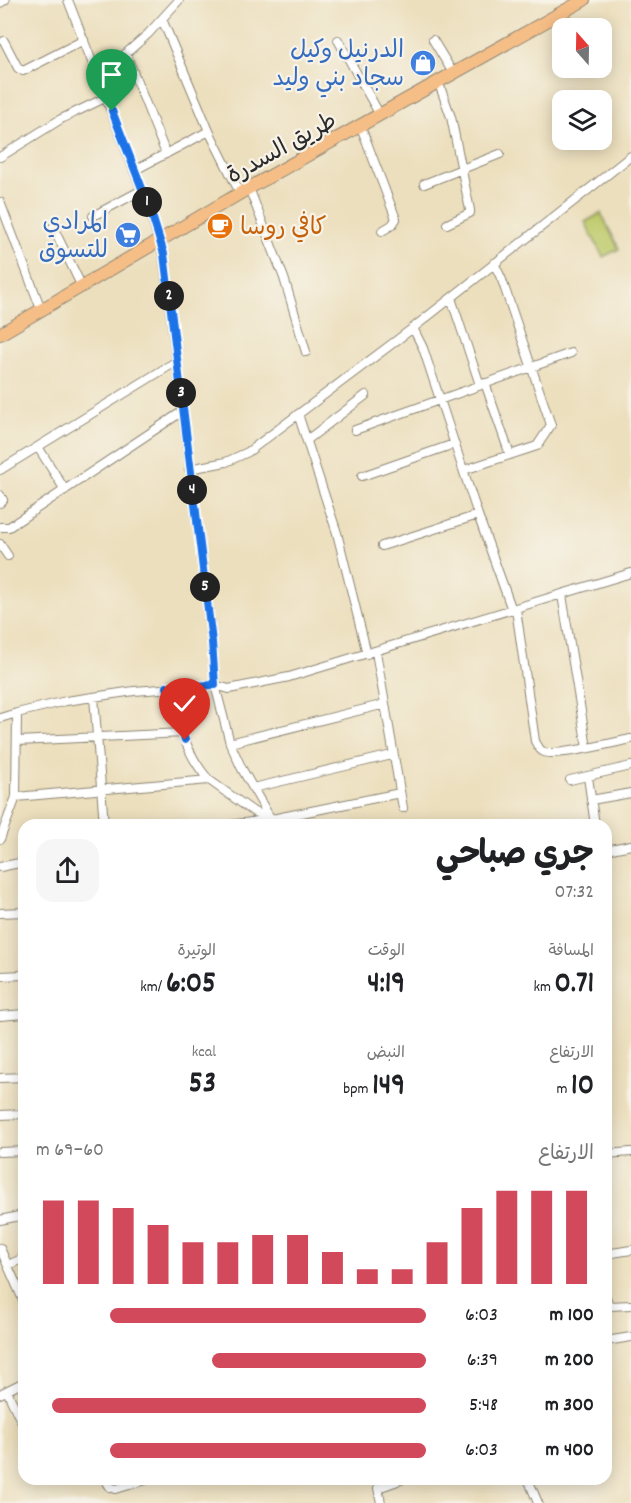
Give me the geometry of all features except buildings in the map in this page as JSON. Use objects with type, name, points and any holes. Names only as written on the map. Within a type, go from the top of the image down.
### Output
[{"type":"main road","name":"طريق السدرة","points":[[0,334],[245,191],[584,0]]},
{"type":"street","points":[[0,3],[5,0]]},
{"type":"street","points":[[68,0],[160,240],[212,642],[215,685],[230,743],[271,818]]},
{"type":"street","points":[[99,77],[126,54],[179,0]]},
{"type":"street","points":[[162,19],[209,131],[245,191],[284,278],[306,352]]},
{"type":"street","points":[[4,41],[18,68],[23,71],[84,40]]},
{"type":"street","points":[[338,40],[380,116]]},
{"type":"street","points":[[433,40],[453,73]]},
{"type":"street","points":[[126,54],[166,154]]},
{"type":"street","points":[[438,81],[451,117],[470,213],[447,224]]},
{"type":"street","points":[[0,157],[62,119],[107,97]]},
{"type":"street","points":[[361,127],[396,219],[392,225],[382,231]]},
{"type":"street","points":[[135,171],[209,131]]},
{"type":"street","points":[[424,184],[500,154]]},
{"type":"street","points":[[189,469],[226,462],[248,452],[413,328],[631,156]]},
{"type":"street","points":[[93,216],[142,190]]},
{"type":"street","points":[[0,202],[41,309]]},
{"type":"street","points":[[53,227],[81,285]]},
{"type":"street","points":[[464,471],[537,446],[551,425],[502,280],[494,263]]},
{"type":"street","points":[[451,298],[510,455]]},
{"type":"street","points":[[413,328],[423,348],[478,515],[514,610],[535,741],[544,752],[550,753],[631,739]]},
{"type":"street","points":[[355,430],[571,353]]},
{"type":"street","points":[[0,470],[177,361]]},
{"type":"street","points":[[307,440],[366,395]]},
{"type":"street","points":[[0,527],[9,527],[183,411]]},
{"type":"street","points":[[298,414],[337,533],[367,654]]},
{"type":"street","points":[[362,477],[454,444]]},
{"type":"street","points":[[39,447],[65,490]]},
{"type":"street","points":[[0,495],[3,500],[0,502]]},
{"type":"street","points":[[382,546],[478,515]]},
{"type":"street","points":[[0,544],[8,556]]},
{"type":"street","points":[[0,718],[66,701],[167,687],[215,685],[229,689],[242,687],[367,654],[631,573]]},
{"type":"street","points":[[561,595],[587,748]]},
{"type":"street","points":[[376,651],[392,755],[403,808]]},
{"type":"street","points":[[167,687],[194,758],[209,780],[254,812],[271,818]]},
{"type":"street","points":[[94,697],[104,819]]},
{"type":"street","points":[[230,743],[385,704]]},
{"type":"street","points":[[0,839],[16,797],[17,712]]},
{"type":"street","points":[[18,741],[183,733]]},
{"type":"street","points":[[253,788],[392,755]]},
{"type":"street","points":[[570,780],[631,766]]},
{"type":"street","points":[[588,777],[594,819]]},
{"type":"street","points":[[16,797],[209,780]]},
{"type":"street","points":[[265,819],[400,793]]},
{"type":"street","points":[[591,800],[631,794]]},
{"type":"street","points":[[612,849],[631,845]]},
{"type":"street","points":[[0,867],[18,863]]},
{"type":"street","points":[[0,913],[18,912]]},
{"type":"street","points":[[0,976],[18,975]]},
{"type":"street","points":[[0,1016],[18,1014]]},
{"type":"street","points":[[0,1078],[18,1077]]},
{"type":"street","points":[[0,1115],[18,1114]]},
{"type":"street","points":[[0,1152],[18,1151]]},
{"type":"street","points":[[612,1154],[631,1152]]},
{"type":"street","points":[[0,1220],[18,1216]]},
{"type":"street","points":[[0,1248],[18,1288]]},
{"type":"street","points":[[612,1253],[631,1250]]},
{"type":"street","points":[[8,1265],[18,1261]]},
{"type":"street","points":[[612,1306],[631,1305]]},
{"type":"street","points":[[612,1340],[631,1336]]},
{"type":"street","points":[[18,1385],[3,1392],[18,1416]]},
{"type":"street","points":[[109,1485],[116,1489],[129,1485]]},
{"type":"street","points":[[381,1503],[378,1488],[386,1485]]},
{"type":"street","points":[[530,1485],[535,1502]]},
{"type":"green space","points":[[601,213],[619,249],[603,257],[585,222]]},
{"type":"place","name":"الدرنيل وكيل سجاد بني وليد","points":[[423,63]]},
{"type":"place","name":"كافي روسا","points":[[220,226]]},
{"type":"place","name":"المرادي للتسوق","points":[[128,235]]},
{"type":"route","points":[[112,111],[150,209],[164,254],[212,642],[215,685],[167,687],[185,740]]}]
